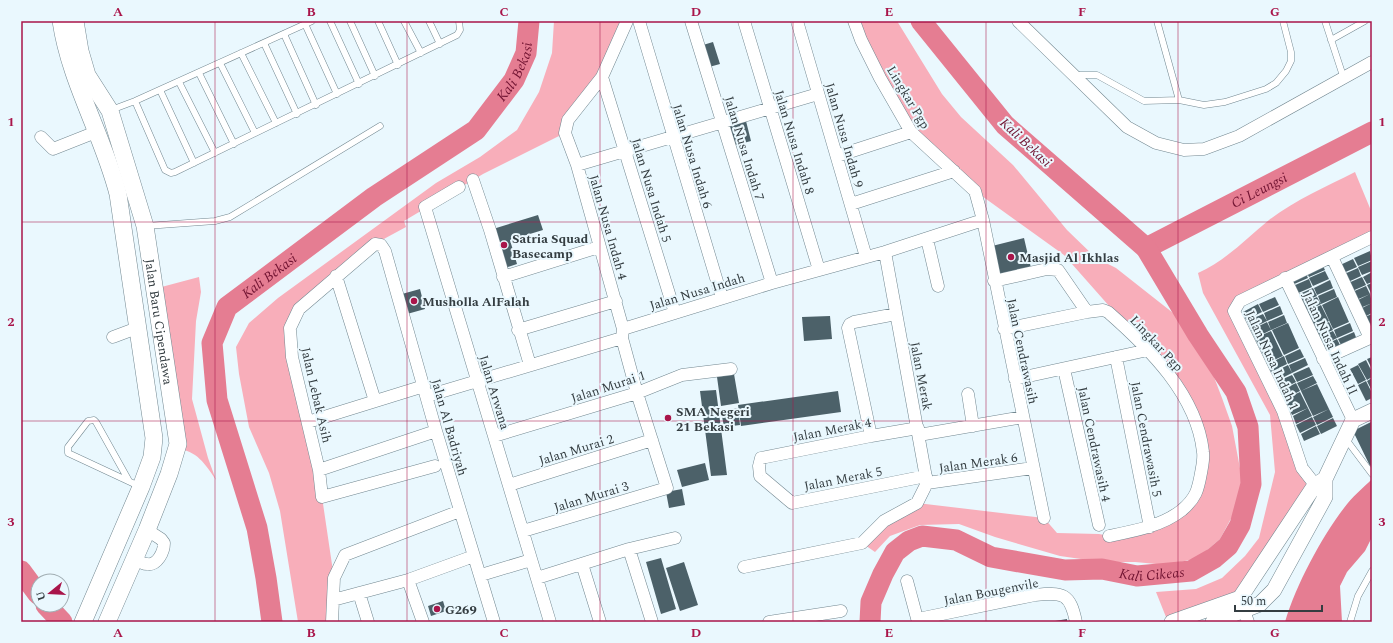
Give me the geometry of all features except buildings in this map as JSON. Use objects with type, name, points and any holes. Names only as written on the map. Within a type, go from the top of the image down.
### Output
[{"type":"main road","name":"Jalan Baru Cipendawa","points":[[61,21],[64,46],[74,78],[114,177],[118,194],[154,438],[152,457],[135,484],[85,619]]},
{"type":"main road","name":"Jalan Baru Cipendawa","points":[[75,21],[80,51],[87,75],[110,111],[145,226],[178,444],[169,474],[147,530],[107,622]]},
{"type":"main road","points":[[132,294],[154,289]]},
{"type":"street","points":[[602,77],[626,21]]},
{"type":"street","name":"Jalan Nusa Indah 6","points":[[639,21],[722,298]]},
{"type":"street","name":"Jalan Nusa Indah 8","points":[[744,21],[818,270]]},
{"type":"street","name":"Jalan Nusa Indah 9","points":[[797,21],[866,257]]},
{"type":"street","name":"Lingkar Pgp","points":[[854,21],[861,40],[880,78],[911,132],[975,190]]},
{"type":"street","points":[[1018,21],[1127,127],[1156,143],[1184,150],[1204,149],[1239,136],[1344,79],[1372,62]]},
{"type":"street","name":"Jalan Nusa Indah 7","points":[[696,22],[722,122],[772,283]]},
{"type":"street","name":"Jalan Nusa Indah 4","points":[[602,77],[568,120],[565,133],[577,165],[599,247],[616,300],[637,393],[666,488]]},
{"type":"street","name":"Jalan Nusa Indah 5","points":[[602,77],[675,313]]},
{"type":"street","points":[[577,165],[818,94]]},
{"type":"street","points":[[41,137],[53,149],[96,132]]},
{"type":"street","points":[[836,156],[911,132]]},
{"type":"street","points":[[850,204],[954,171]]},
{"type":"street","points":[[473,180],[490,230],[518,330],[530,365]]},
{"type":"street","name":"Jalan Arwana","points":[[459,187],[425,208],[550,622]]},
{"type":"street","name":"Jalan Cendrawasih","points":[[975,190],[983,220],[1004,329],[1044,518]]},
{"type":"street","name":"Jalan Nusa Indah","points":[[308,422],[375,401],[477,380],[530,365],[623,333],[675,313],[772,283],[885,252],[983,220]]},
{"type":"street","name":"Jalan Nusa Indah 1","points":[[1320,482],[1302,468],[1283,411],[1234,311],[1240,300],[1372,237]]},
{"type":"street","points":[[926,239],[938,286]]},
{"type":"street","name":"Jalan Lebak Asih","points":[[375,244],[299,309],[290,328],[292,357],[319,470],[322,497],[435,466]]},
{"type":"street","name":"Jalan Al Badriyah","points":[[375,244],[381,245],[385,251],[436,431],[460,512],[481,575],[494,622]]},
{"type":"street","points":[[503,277],[599,247]]},
{"type":"street","name":"Jalan Merak","points":[[885,252],[927,480]]},
{"type":"street","points":[[1323,359],[1371,337],[1332,257]]},
{"type":"street","points":[[994,280],[1047,269],[1058,270],[1087,312]]},
{"type":"street","points":[[336,276],[375,401]]},
{"type":"street","name":"Jalan Nusa Indah II","points":[[1285,278],[1353,420]]},
{"type":"street","points":[[518,330],[616,300]]},
{"type":"street","name":"Lingkar Pgp","points":[[1004,329],[1103,310],[1108,312],[1148,350],[1181,391],[1198,430],[1204,453],[1198,493],[1182,510],[1150,527],[1109,536]]},
{"type":"street","points":[[871,436],[848,328],[850,324],[854,322],[896,314]]},
{"type":"street","points":[[113,337],[137,328]]},
{"type":"street","points":[[1015,379],[1148,350]]},
{"type":"street","name":"Jalan Cendrawasih 5","points":[[1116,357],[1150,527]]},
{"type":"street","name":"Jalan Murai 1","points":[[494,436],[637,393],[682,376],[731,369]]},
{"type":"street","name":"Jalan Cendrawasih 4","points":[[1064,369],[1098,525]]},
{"type":"street","points":[[968,394],[973,426]]},
{"type":"street","points":[[1244,611],[1320,482],[1353,420],[1372,411]]},
{"type":"street","name":"Jalan Merak 4","points":[[759,466],[761,458],[871,436],[973,426],[1023,417]]},
{"type":"street","points":[[319,470],[436,431]]},
{"type":"street","name":"Jalan Murai 2","points":[[509,485],[652,440]]},
{"type":"street","name":"Jalan Merak 5","points":[[759,466],[760,476],[792,503],[927,480]]},
{"type":"street","name":"Jalan Merak 6","points":[[927,480],[1034,468]]},
{"type":"street","points":[[744,567],[862,543],[884,521],[917,503],[927,480]]},
{"type":"street","points":[[1214,622],[1260,604],[1274,590],[1325,497],[1320,482]]},
{"type":"street","name":"Jalan Murai 3","points":[[523,531],[666,488]]},
{"type":"street","points":[[332,622],[334,578],[345,555],[460,512]]},
{"type":"street","points":[[135,559],[145,564],[152,564],[156,562],[163,550],[164,543],[161,539],[147,530]]},
{"type":"street","points":[[537,578],[630,549],[675,538]]},
{"type":"street","points":[[630,549],[652,622]]},
{"type":"street","points":[[333,600],[408,580],[474,556]]},
{"type":"street","points":[[481,575],[532,560]]},
{"type":"street","points":[[582,564],[600,622]]},
{"type":"street","points":[[408,580],[423,622]]},
{"type":"street","name":"Jalan Bougenvile","points":[[907,581],[918,621],[1035,595],[1052,593],[1065,597],[1073,605],[1076,622]]},
{"type":"street","points":[[359,593],[368,622]]},
{"type":"street","points":[[769,622],[840,611]]},
{"type":"street","points":[[1172,622],[1244,611]]},
{"type":"lane","points":[[110,111],[179,82],[312,21]]},
{"type":"lane","points":[[330,21],[359,84]]},
{"type":"lane","points":[[350,21],[375,76]]},
{"type":"lane","points":[[378,21],[398,65]]},
{"type":"lane","points":[[404,21],[421,53]]},
{"type":"lane","points":[[429,21],[440,44]]},
{"type":"lane","points":[[135,101],[165,170],[171,173],[176,172],[457,35],[460,30],[459,21]]},
{"type":"lane","points":[[1157,21],[1179,100]]},
{"type":"lane","points":[[1074,75],[1097,75],[1144,102],[1179,100],[1204,105],[1225,102],[1266,89],[1276,83],[1286,71],[1291,61],[1292,52],[1283,21]]},
{"type":"lane","points":[[1325,21],[1344,79]]},
{"type":"lane","points":[[1331,40],[1365,21]]},
{"type":"lane","points":[[305,24],[338,94]]},
{"type":"lane","points":[[284,34],[316,105]]},
{"type":"lane","points":[[264,44],[297,114]]},
{"type":"lane","points":[[241,53],[276,123]]},
{"type":"lane","points":[[220,63],[256,134]]},
{"type":"lane","points":[[199,73],[234,144]]},
{"type":"lane","points":[[179,82],[215,153]]},
{"type":"lane","points":[[160,90],[194,163]]},
{"type":"lane","points":[[145,226],[215,221],[230,218],[380,126]]},
{"type":"lane","points":[[94,420],[96,422],[135,484],[68,454],[68,447],[88,421],[94,420]]},
{"type":"lane","points":[[1344,436],[1371,472]]},
{"type":"lane","points":[[1350,622],[1358,596],[1372,571]]},
{"type":"lane","points":[[1364,584],[1372,585]]},
{"type":"shaded area","points":[[554,21],[627,21],[565,133],[483,174],[404,221],[406,227],[369,247],[336,276],[290,328],[322,497],[334,578],[332,622],[298,622],[280,511],[269,473],[249,427],[239,374],[236,347],[249,323],[278,298],[436,183],[480,157],[517,130],[539,92],[552,53]]},
{"type":"shaded area","points":[[854,21],[897,21],[942,94],[961,117],[1013,165],[1067,230],[1096,258],[1116,268],[1182,320],[1197,341],[1209,364],[1232,426],[1242,479],[1235,511],[1220,539],[1198,558],[1167,565],[1135,562],[1102,562],[1060,556],[995,537],[959,524],[920,525],[890,536],[875,552],[862,543],[917,503],[1044,518],[1057,533],[1099,534],[1109,536],[1150,527],[1198,493],[1198,430],[1148,350],[1064,255],[975,191],[911,132]]},
{"type":"shaded area","points":[[1355,172],[1372,213],[1372,237],[1332,257],[1234,311],[1315,485],[1240,598],[1168,622],[1156,592],[1196,589],[1222,578],[1245,556],[1259,538],[1275,472],[1270,415],[1203,293],[1198,273],[1226,256],[1269,220],[1289,206]]},
{"type":"shaded area","points":[[199,277],[201,292],[196,321],[192,399],[208,458],[216,480],[204,463],[195,455],[190,452],[176,449],[154,289]]},
{"type":"shaded area","points":[[1372,479],[1372,537],[1365,551],[1347,572],[1340,586],[1342,622],[1285,622],[1302,578],[1318,547],[1347,504]]},
{"type":"waterway","name":"Kali Bekasi","points":[[272,622],[257,528],[217,400],[212,343],[227,307],[374,197],[476,130],[514,80],[526,53],[529,21]]},
{"type":"waterway","name":"Kali Cikeas","points":[[870,622],[871,602],[883,574],[895,552],[909,541],[922,536],[956,540],[991,557],[1065,570],[1102,569],[1137,576],[1191,571],[1214,558],[1228,546],[1240,525],[1251,484],[1248,427],[1236,392],[1198,335],[1146,248],[1005,125],[921,21]]},
{"type":"waterway","name":"Ci Leungsi","points":[[1146,248],[1372,132]]},
{"type":"waterway","name":"Kali Bekasi","points":[[21,571],[30,583]]},
{"type":"waterway","name":"Kali Bekasi","points":[[54,613],[62,622]]},
{"type":"place","name":"Satria Squad Basecamp","points":[[504,245]]},
{"type":"place","name":"Masjid Al Ikhlas","points":[[1011,257]]},
{"type":"place","name":"Musholla AlFalah","points":[[414,301]]},
{"type":"place","name":"SMA Negeri 21 Bekasi","points":[[668,418]]},
{"type":"place","name":"G269","points":[[437,609]]}]
